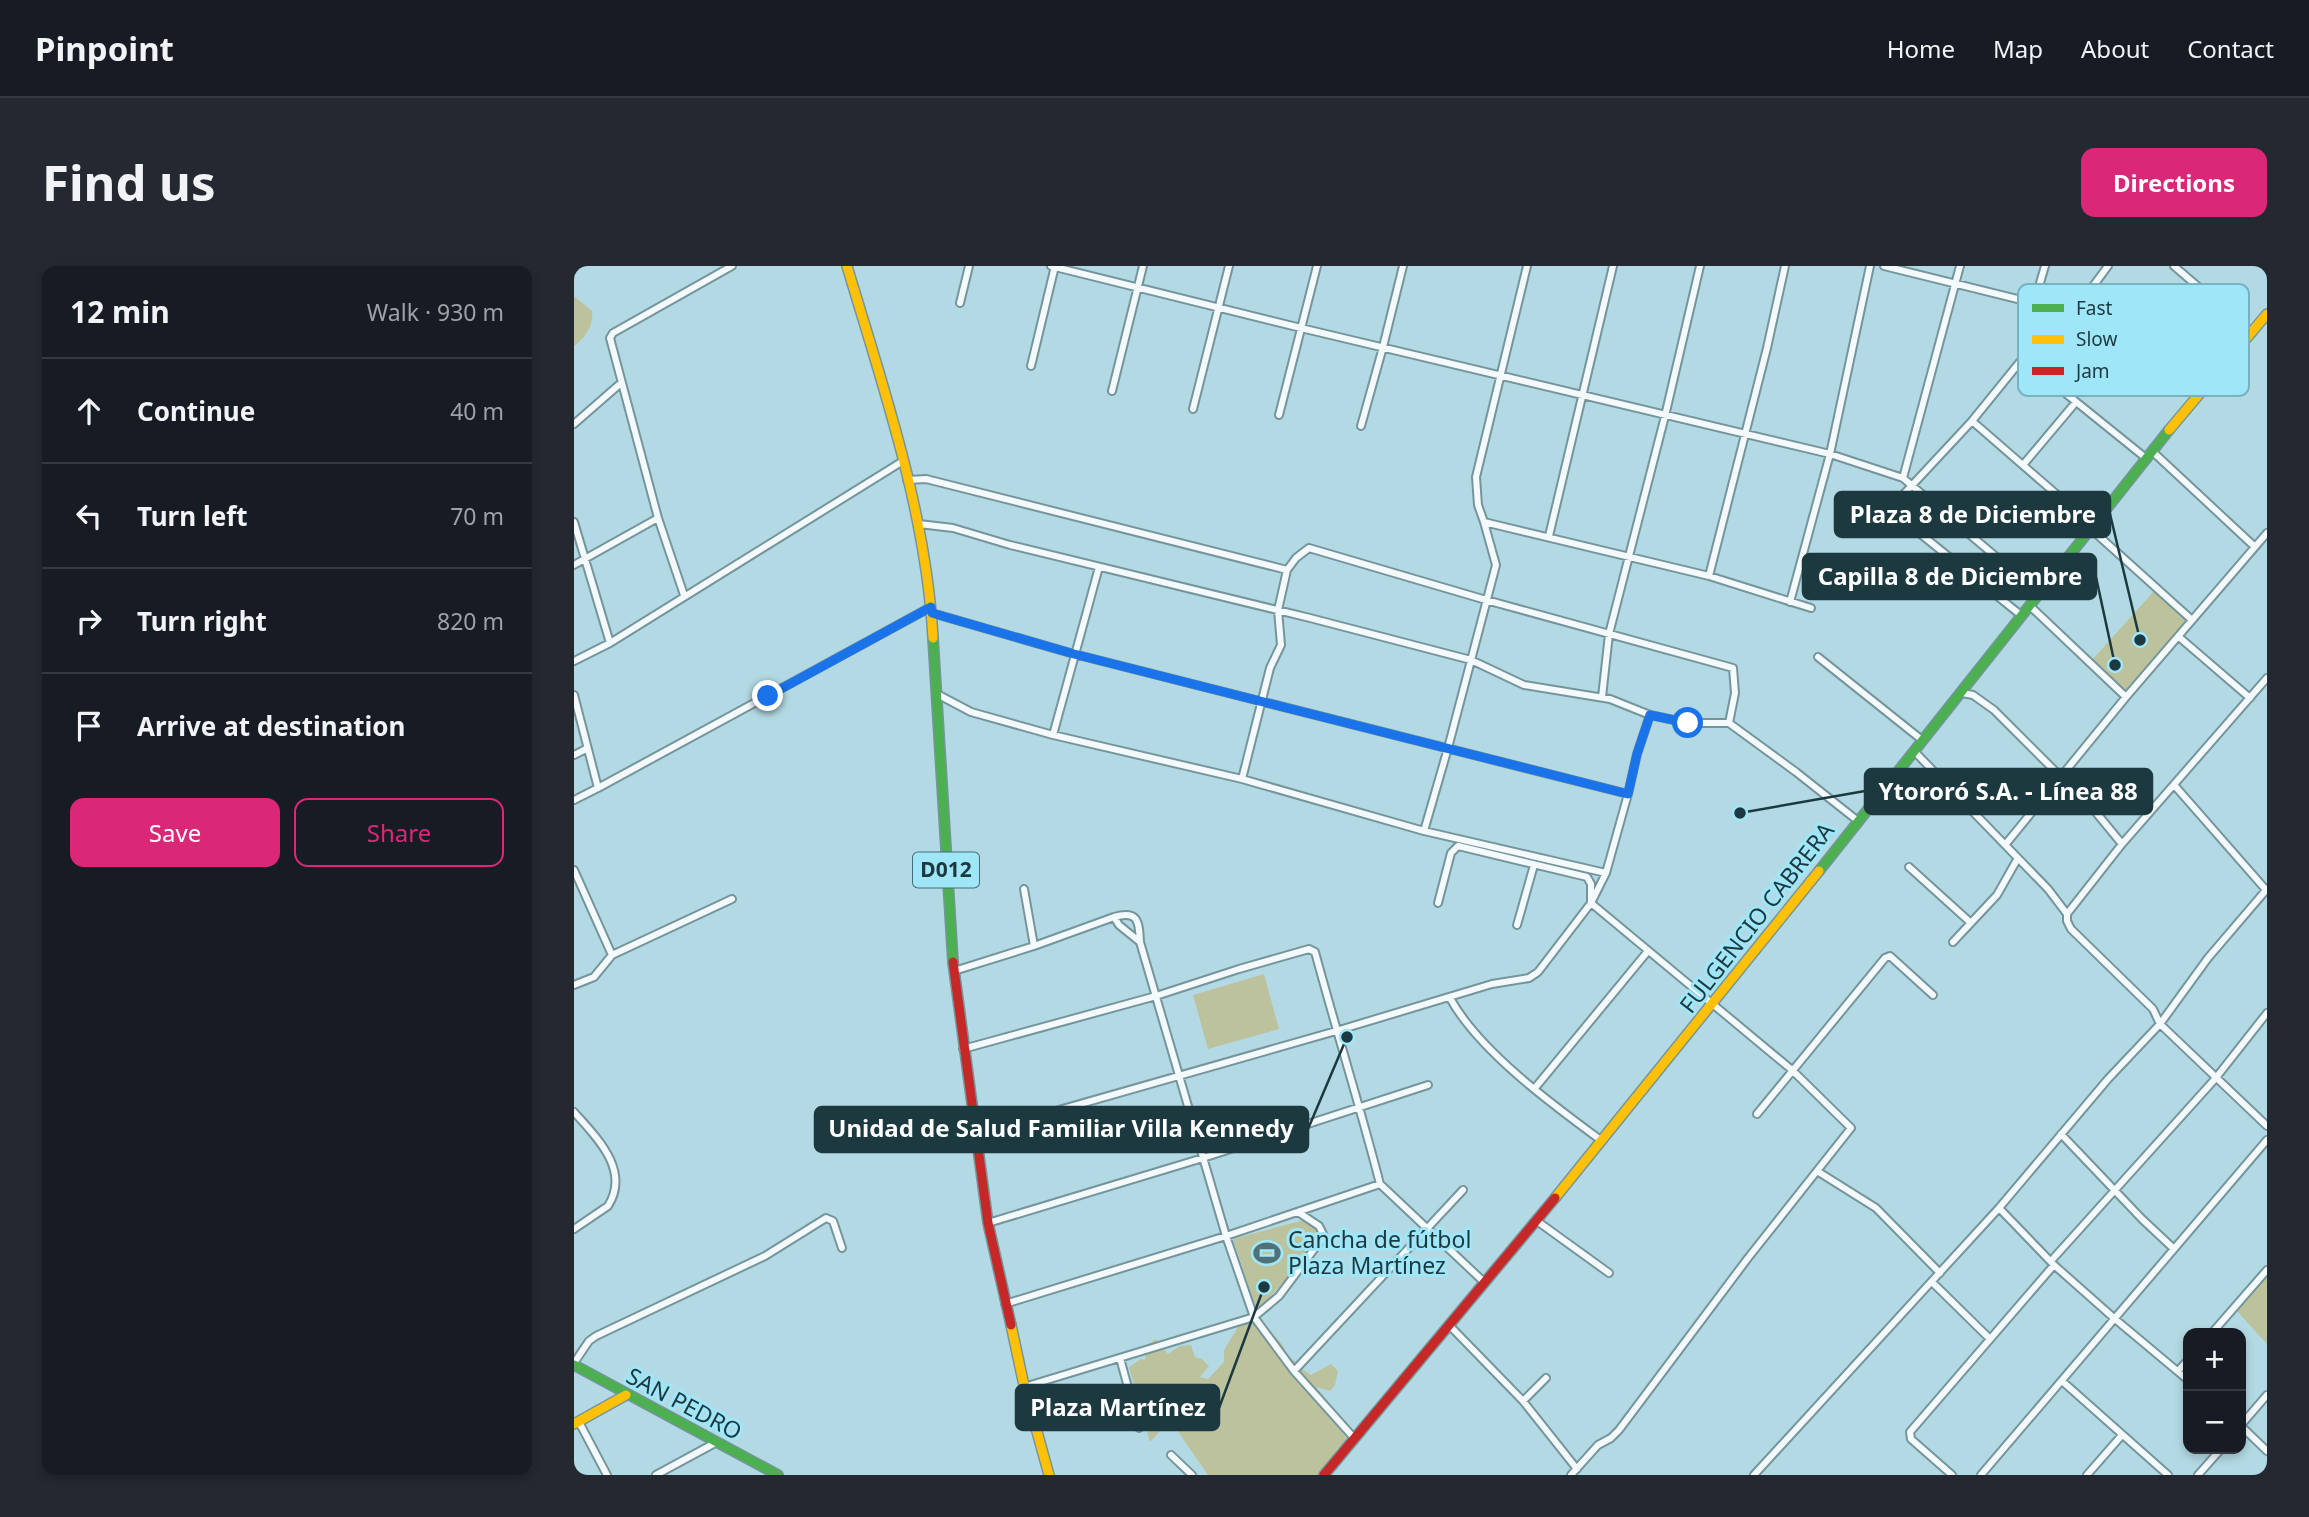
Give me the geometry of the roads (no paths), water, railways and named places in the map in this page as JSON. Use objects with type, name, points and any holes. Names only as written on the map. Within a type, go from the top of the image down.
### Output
[{"type":"main road","name":"D012","points":[[848,266],[919,524],[932,610],[950,940],[963,1049],[988,1223],[1024,1387],[1049,1475]]},
{"type":"main road","name":"FULGENCIO CABRERA","points":[[2249,336],[2266,317]]},
{"type":"main road","name":"FULGENCIO CABRERA","points":[[1324,1475],[1537,1221],[1712,1005],[2196,396]]},
{"type":"main road","name":"SAN PEDRO","points":[[574,1364],[626,1395],[778,1475]]},
{"type":"main road","points":[[576,1423],[626,1395]]},
{"type":"street","points":[[684,595],[658,518],[610,338],[613,333],[732,266]]},
{"type":"street","points":[[960,303],[969,266]]},
{"type":"street","points":[[1031,366],[1054,266],[1137,289],[1830,454],[1903,478],[2040,594]]},
{"type":"street","points":[[1112,391],[1143,266]]},
{"type":"street","points":[[1193,409],[1229,266]]},
{"type":"street","points":[[1279,415],[1317,266]]},
{"type":"street","points":[[1361,426],[1403,266]]},
{"type":"street","points":[[1424,831],[1496,565],[1494,550],[1478,505],[1476,477],[1527,266]]},
{"type":"street","points":[[1549,536],[1613,266]]},
{"type":"street","points":[[1602,698],[1609,634],[1700,266]]},
{"type":"street","points":[[1709,576],[1784,266]]},
{"type":"street","points":[[1790,602],[1830,454],[1870,266]]},
{"type":"street","points":[[1884,266],[2018,299]]},
{"type":"street","points":[[1903,478],[1960,266]]},
{"type":"street","points":[[2040,284],[2045,266]]},
{"type":"street","points":[[2095,284],[2108,266]]},
{"type":"street","points":[[2174,266],[2195,284]]},
{"type":"street","points":[[2018,365],[1972,421],[1903,495],[1899,508],[1902,518],[2022,616]]},
{"type":"street","points":[[574,424],[621,383]]},
{"type":"street","points":[[2069,396],[2150,455],[2255,547]]},
{"type":"street","points":[[2023,465],[2076,402]]},
{"type":"street","points":[[1972,421],[2192,620]]},
{"type":"street","points":[[574,661],[610,643],[902,461]]},
{"type":"street","points":[[907,480],[926,479],[1287,570]]},
{"type":"street","points":[[574,565],[658,518]]},
{"type":"street","points":[[574,522],[610,643]]},
{"type":"street","points":[[1484,522],[1709,576],[1811,608]]},
{"type":"street","points":[[919,524],[953,528],[1471,660],[1524,685],[1548,691],[1602,698],[1650,715],[1688,723],[1729,723],[1858,821]]},
{"type":"street","points":[[2005,845],[2126,697],[2267,533]]},
{"type":"street","points":[[1242,779],[1270,668],[1281,645],[1278,610],[1287,570],[1296,558],[1309,548],[1733,668],[1735,693],[1729,723]]},
{"type":"street","points":[[1053,735],[1100,567]]},
{"type":"street","points":[[2030,606],[2126,697]]},
{"type":"street","points":[[574,800],[932,610],[1074,654],[1628,794]]},
{"type":"street","points":[[2179,637],[2250,698]]},
{"type":"street","points":[[1818,657],[1922,740]]},
{"type":"street","points":[[2067,914],[2122,844],[2267,678]]},
{"type":"street","points":[[1962,693],[1983,700],[2094,810],[2122,844]]},
{"type":"street","points":[[937,694],[971,712],[1053,735],[1242,779],[1424,831],[1606,873]]},
{"type":"street","points":[[574,695],[598,788]]},
{"type":"street","points":[[975,1133],[1492,984],[1529,978],[1538,972],[1591,903],[1606,873],[1650,715]]},
{"type":"street","points":[[574,755],[586,749]]},
{"type":"street","points":[[1914,751],[2048,889],[2067,914],[2071,929],[2141,996],[2153,1009],[2160,1024],[2267,1126]]},
{"type":"street","points":[[1754,1475],[1999,1208],[2108,1079],[2160,1024],[2208,958],[2267,890],[2175,786]]},
{"type":"street","points":[[1438,903],[1449,859],[1457,846],[1587,877],[1591,884],[1591,903],[1792,1070],[1851,1128],[1619,1430],[1598,1445],[1574,1472],[1523,1401],[1450,1326]]},
{"type":"street","points":[[1954,942],[1997,895],[2018,858]]},
{"type":"street","points":[[1517,925],[1534,864]]},
{"type":"street","points":[[1909,867],[1971,923]]},
{"type":"street","points":[[574,870],[612,955]]},
{"type":"street","points":[[1024,889],[1034,946]]},
{"type":"street","points":[[574,985],[594,977],[612,955],[732,899]]},
{"type":"street","points":[[954,971],[1114,917],[1124,915],[1135,918],[1139,923],[1140,942],[1226,1236],[1254,1317],[1294,1371],[1354,1438]]},
{"type":"street","points":[[1114,917],[1119,925],[1140,942]]},
{"type":"street","points":[[963,1049],[1156,996],[1239,968],[1309,949],[1315,952],[1336,1031],[1361,1108],[1380,1184],[1485,1283]]},
{"type":"street","points":[[1535,1088],[1648,951]]},
{"type":"street","points":[[1757,1114],[1887,956],[1933,995]]},
{"type":"street","points":[[1450,998],[1482,1041],[1535,1088],[1602,1141]]},
{"type":"street","points":[[1952,1475],[1911,1439],[1910,1432],[2115,1191],[2215,1079],[2267,1013]]},
{"type":"street","points":[[988,1223],[1203,1158],[1429,1085]]},
{"type":"street","points":[[574,1112],[613,1160],[615,1174],[608,1206],[574,1229]]},
{"type":"street","points":[[2061,1135],[2174,1249]]},
{"type":"street","points":[[1981,1475],[2267,1140]]},
{"type":"street","points":[[1817,1171],[1876,1208],[1940,1273]]},
{"type":"street","points":[[1005,1304],[1226,1236],[1380,1184]]},
{"type":"street","points":[[1294,1371],[1463,1190]]},
{"type":"street","points":[[1999,1208],[2115,1320],[2183,1376]]},
{"type":"street","points":[[1024,1387],[1254,1317],[1279,1296],[1324,1236],[1319,1226],[1298,1212]]},
{"type":"street","points":[[574,1364],[589,1340],[758,1260],[826,1218],[833,1221],[842,1248]]},
{"type":"street","points":[[1537,1221],[1609,1273]]},
{"type":"street","points":[[2216,1328],[2267,1269]]},
{"type":"street","points":[[1932,1282],[1990,1339]]},
{"type":"street","points":[[1120,1358],[1139,1428]]},
{"type":"street","points":[[2178,1371],[2183,1366]]},
{"type":"street","points":[[1523,1401],[1546,1378]]},
{"type":"street","points":[[2062,1381],[2168,1475]]},
{"type":"street","points":[[2246,1419],[2267,1395]]},
{"type":"street","points":[[576,1423],[607,1475]]},
{"type":"street","points":[[2246,1430],[2267,1451]]},
{"type":"street","points":[[2087,1475],[2122,1436]]},
{"type":"street","points":[[656,1475],[715,1443]]},
{"type":"street","points":[[2198,1475],[2217,1454]]},
{"type":"street","points":[[1171,1455],[1192,1475]]},
{"type":"place","name":"Plaza 8 de Diciembre","points":[[2140,640]]},
{"type":"place","name":"Capilla 8 de Diciembre","points":[[2115,665]]},
{"type":"place","name":"Ytororó S.A. - Línea 88","points":[[1740,813]]},
{"type":"place","name":"Unidad de Salud Familiar Villa Kennedy","points":[[1347,1037]]},
{"type":"place","name":"Cancha de fútbol Plaza Martínez","points":[[1267,1253]]},
{"type":"place","name":"Plaza Martínez","points":[[1264,1287]]}]
